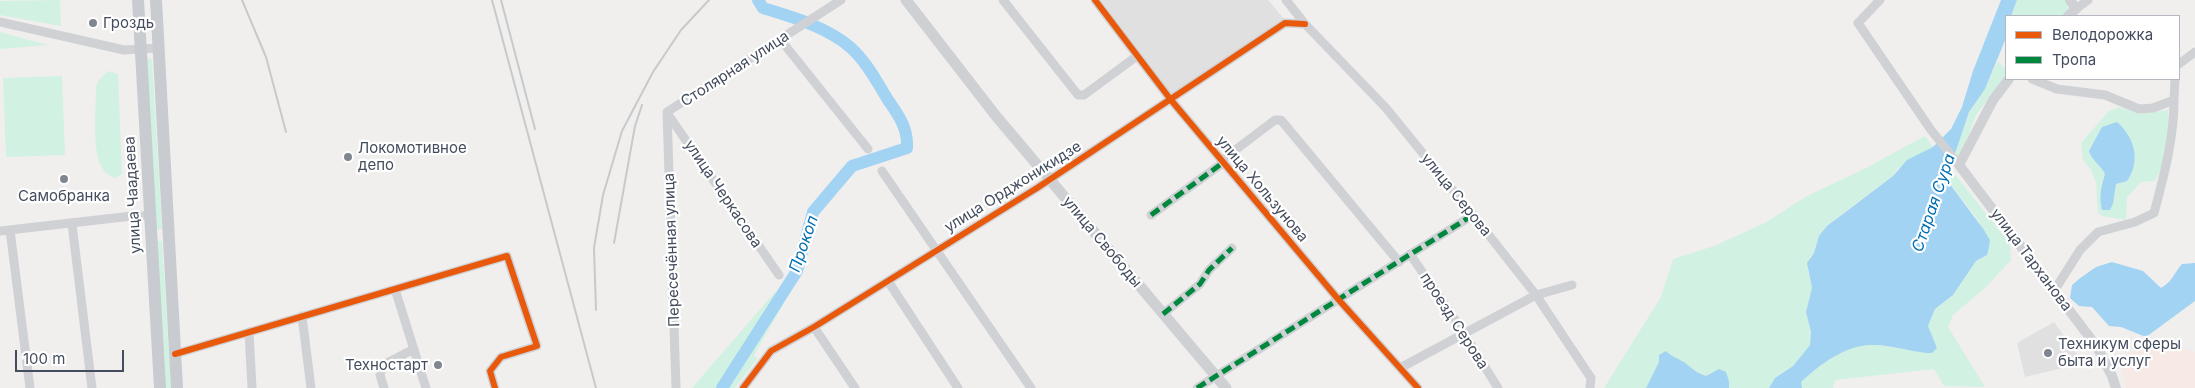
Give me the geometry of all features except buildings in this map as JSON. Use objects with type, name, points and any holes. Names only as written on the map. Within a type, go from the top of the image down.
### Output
[{"type":"main road","name":"улица Чаадаева","points":[[138,0],[160,388]]},
{"type":"main road","points":[[156,0],[177,388]]},
{"type":"main road","name":"улица Свободы","points":[[906,0],[996,116],[1226,388]]},
{"type":"street","name":"Столярная улица","points":[[667,112],[841,0]]},
{"type":"street","points":[[1003,0],[1078,95],[1084,96],[1137,56]]},
{"type":"street","name":"улица Хользунова","points":[[1096,0],[1171,100],[1338,299],[1418,388]]},
{"type":"street","name":"улица Серова","points":[[1286,0],[1305,24],[1386,108],[1536,295],[1591,378],[1590,388]]},
{"type":"street","name":"улица Тарханова","points":[[1880,0],[1858,23],[1937,138],[2097,347],[2116,388]]},
{"type":"street","points":[[2071,8],[2088,0]]},
{"type":"street","points":[[0,22],[124,50],[158,48]]},
{"type":"street","name":"улица Орджоникидзе","points":[[743,388],[771,351],[814,327],[1049,180],[1285,23],[1305,24]]},
{"type":"street","points":[[780,39],[868,149]]},
{"type":"street","points":[[2180,63],[2195,52]]},
{"type":"street","points":[[1958,165],[1993,100],[2008,80]]},
{"type":"street","points":[[2035,80],[2058,89],[2105,95],[2139,109],[2153,108],[2174,100]]},
{"type":"street","points":[[2054,291],[2080,250],[2098,232],[2135,222],[2154,213],[2169,157],[2174,126],[2175,80]]},
{"type":"street","name":"улица Черкасова","points":[[667,112],[779,275]]},
{"type":"street","name":"Пересечённая улица","points":[[667,112],[676,388]]},
{"type":"street","points":[[1151,215],[1275,120],[1279,120],[1284,122],[1398,262]]},
{"type":"street","points":[[882,171],[1031,388]]},
{"type":"street","points":[[1198,388],[1473,215]]},
{"type":"street","points":[[0,231],[132,216],[150,216]]},
{"type":"street","points":[[72,224],[92,388]]},
{"type":"street","points":[[10,230],[30,388]]},
{"type":"street","points":[[1164,314],[1200,284],[1210,270],[1232,248]]},
{"type":"street","name":"проезд Серова","points":[[1410,254],[1464,332],[1498,388]]},
{"type":"street","points":[[175,354],[507,256],[537,346],[500,357],[490,371],[495,388]]},
{"type":"street","points":[[888,281],[958,388]]},
{"type":"street","points":[[1400,368],[1536,295],[1572,285]]},
{"type":"street","points":[[395,289],[426,388]]},
{"type":"street","points":[[302,316],[311,388]]},
{"type":"street","points":[[814,327],[855,388]]},
{"type":"street","points":[[249,332],[252,388]]},
{"type":"street","points":[[384,388],[380,375],[383,365],[414,349]]},
{"type":"shaded area","points":[[1101,0],[1268,0],[1284,19],[1172,94]]},
{"type":"shaded area","name":"Техникум сферы быта и услуг","points":[[2054,322],[2083,363],[2025,377],[2017,343]]},
{"type":"shaded area","points":[[2152,340],[2195,352],[2195,388],[2126,388],[2119,359]]},
{"type":"green space","points":[[60,0],[61,26],[0,15],[0,1]]},
{"type":"green space","points":[[2017,0],[2067,0],[2068,11],[2063,15],[2011,15]]},
{"type":"green space","points":[[0,32],[48,45],[0,49]]},
{"type":"green space","points":[[149,58],[152,60],[162,229],[155,230],[146,61]]},
{"type":"green space","points":[[1998,61],[2005,69],[2005,76],[1976,115],[1960,157],[1954,155],[1969,112],[1985,89]]},
{"type":"green space","points":[[108,71],[118,74],[122,174],[115,178],[101,166],[95,139],[96,87],[99,80]]},
{"type":"green space","points":[[62,76],[65,155],[6,157],[3,78]]},
{"type":"green space","points":[[2119,107],[2141,114],[2168,110],[2166,147],[2159,173],[2155,181],[2141,182],[2127,197],[2126,220],[2102,216],[2098,213],[2096,182],[2091,170],[2083,160],[2081,143],[2109,111]],"holes":[[[2103,169],[2127,181],[2116,184],[2113,204],[2110,210],[2101,184],[2105,174]]]},
{"type":"green space","points":[[1925,136],[1933,147],[1897,169],[1893,176],[1839,216],[1819,236],[1814,253],[1810,257],[1808,270],[1812,288],[1806,312],[1811,332],[1810,345],[1793,366],[1775,378],[1769,388],[1729,388],[1729,381],[1712,372],[1706,376],[1684,363],[1668,360],[1659,362],[1646,388],[1604,388],[1661,297],[1673,259],[1714,246],[1765,223],[1807,196],[1864,169]]},
{"type":"green space","points":[[1950,168],[2010,244],[2011,260],[1986,287],[1953,315],[1948,327],[1985,387],[1944,386],[1934,369],[1835,380],[1833,388],[1802,388],[1801,382],[1816,369],[1834,357],[1853,348],[1880,345],[1932,353],[1937,348],[1928,326],[1935,309],[1953,295],[1976,261],[1987,255],[1990,240],[1975,216],[1949,183],[1947,177]]},
{"type":"green space","points":[[157,241],[162,241],[171,388],[164,388]]},
{"type":"green space","points":[[775,292],[784,303],[754,355],[757,359],[735,388],[692,388]]},
{"type":"water","name":"Старая Сура","points":[[2001,0],[2017,0],[2011,15],[2005,15],[2005,40],[1985,89],[1969,112],[1947,177],[1949,183],[1990,240],[1987,255],[1976,261],[1953,295],[1935,309],[1928,326],[1937,348],[1932,353],[1926,353],[1873,345],[1853,348],[1834,357],[1816,369],[1801,382],[1802,388],[1769,388],[1775,378],[1793,366],[1810,345],[1811,332],[1806,312],[1812,288],[1807,263],[1814,253],[1819,236],[1827,226],[1893,176],[1907,160],[1933,147],[1951,129],[1962,107],[1973,71]]},
{"type":"water","points":[[2117,122],[2132,142],[2135,158],[2134,166],[2127,181],[2116,184],[2113,204],[2110,210],[2102,210],[2101,192],[2105,174],[2092,158],[2089,151],[2102,127]]},
{"type":"water","points":[[2112,262],[2143,271],[2161,288],[2165,286],[2182,264],[2195,263],[2195,301],[2146,337],[2121,327],[2109,326],[2092,307],[2079,306],[2070,298],[2072,285],[2079,279],[2096,267]]},
{"type":"water","points":[[1666,351],[1706,376],[1719,369],[1726,372],[1729,388],[1646,388],[1659,362],[1659,355]]},
{"type":"waterway","name":"Прокоп","points":[[722,388],[797,271],[813,212],[852,166],[907,148],[906,134],[899,117],[871,72],[850,47],[831,34],[809,23],[763,8],[758,0]]},
{"type":"railway","points":[[242,0],[266,57],[286,132]]},
{"type":"railway","points":[[492,0],[596,388]]},
{"type":"railway","points":[[501,0],[535,129]]},
{"type":"railway","points":[[596,310],[594,248],[603,195],[622,131],[653,72],[681,30],[709,0]]},
{"type":"railway","points":[[614,243],[635,126],[642,105]]},
{"type":"marked path","points":[[1151,215],[1224,162]]},
{"type":"marked path","points":[[1197,388],[1473,215]]},
{"type":"marked path","points":[[1163,314],[1200,284],[1209,270],[1232,248]]},
{"type":"cycle path","points":[[1095,0],[1171,100],[1338,299],[1418,388]]},
{"type":"cycle path","points":[[743,388],[771,351],[814,327],[1037,188],[1285,23],[1305,24]]},
{"type":"cycle path","points":[[175,354],[507,256],[537,346],[501,357],[490,371],[495,388]]},
{"type":"place","name":"Гроздь","points":[[93,23]]},
{"type":"place","name":"Локомотивное депо","points":[[348,157]]},
{"type":"place","name":"Самобранка","points":[[64,179]]},
{"type":"place","name":"Техникум сферы быта и услуг","points":[[2048,353]]},
{"type":"place","name":"Техностарт","points":[[438,365]]}]
